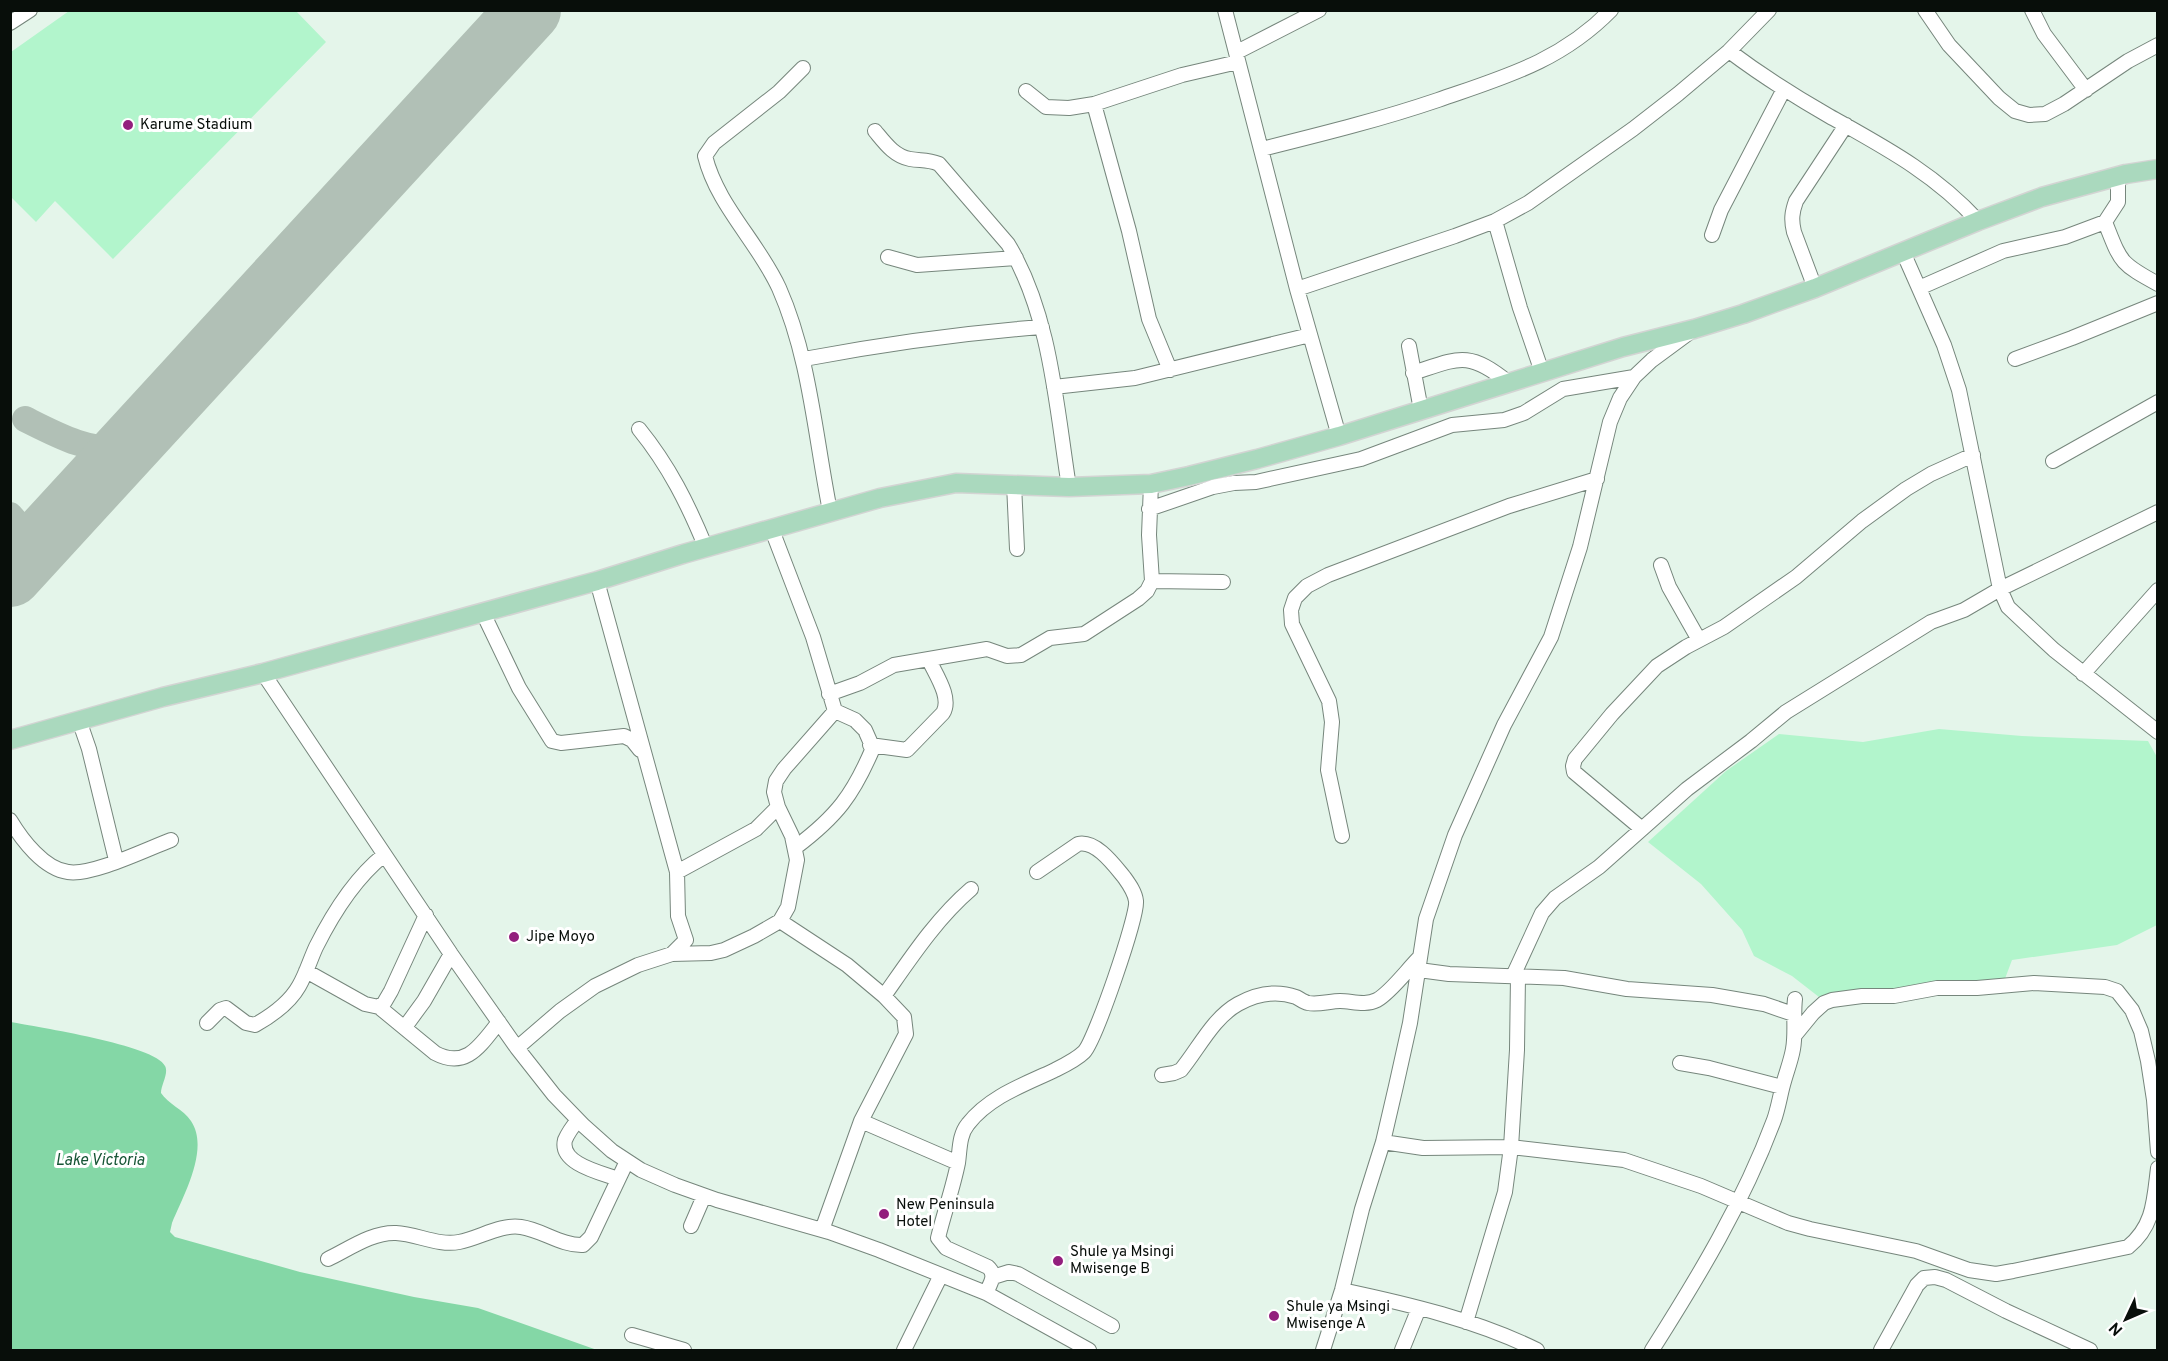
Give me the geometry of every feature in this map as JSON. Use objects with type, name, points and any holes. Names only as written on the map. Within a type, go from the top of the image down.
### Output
[{"type":"main road","points":[[10,740],[163,697],[263,673],[483,613],[879,498],[949,484],[1069,487],[1151,484],[1190,476],[1339,436],[1623,347],[1694,329],[1815,288],[2042,197],[2118,176],[2157,169]]},
{"type":"street","points":[[10,23],[30,10]]},
{"type":"street","points":[[1225,10],[1297,289],[1339,436]]},
{"type":"street","points":[[1026,91],[1046,107],[1070,108],[1095,104],[1237,57],[1318,10]]},
{"type":"street","points":[[1297,289],[1392,258],[1495,220],[1557,184],[1633,129],[1729,51],[1769,10]]},
{"type":"street","points":[[1925,10],[1949,45],[1992,91],[2015,111],[2029,115],[2045,114],[2157,45]]},
{"type":"street","points":[[2032,10],[2044,33],[2086,90]]},
{"type":"street","points":[[1262,149],[1394,115],[1482,86],[1534,65],[1587,33],[1610,11]]},
{"type":"street","points":[[1729,51],[1784,89],[1889,149],[1931,178],[1960,202],[1978,221]]},
{"type":"street","points":[[803,68],[779,92],[714,143],[705,156],[710,174],[769,267],[784,301],[804,359],[830,511]]},
{"type":"street","points":[[1712,235],[1721,210],[1784,89]]},
{"type":"street","points":[[1095,104],[1129,231],[1149,319],[1170,370]]},
{"type":"street","points":[[1815,288],[1794,232],[1791,222],[1792,212],[1796,201],[1846,125]]},
{"type":"street","points":[[875,131],[889,148],[901,157],[927,159],[939,164],[1008,244],[1016,258],[1042,327],[1069,487]]},
{"type":"street","points":[[1919,288],[2003,251],[2065,237],[2105,222],[2118,202],[2118,176]]},
{"type":"street","points":[[1495,220],[1520,308],[1542,372]]},
{"type":"street","points":[[2105,222],[2121,260],[2132,270],[2157,284]]},
{"type":"street","points":[[1903,252],[1944,345],[1959,390],[2004,602],[2083,674],[2157,732]]},
{"type":"street","points":[[888,257],[917,265],[1016,258]]},
{"type":"street","points":[[2015,358],[2078,336],[2157,303]]},
{"type":"street","points":[[804,359],[927,339],[1042,327]]},
{"type":"street","points":[[1323,1350],[1383,1142],[1410,1023],[1426,919],[1455,835],[1504,725],[1555,627],[1580,547],[1610,422],[1620,398],[1634,377],[1652,360],[1694,329]]},
{"type":"street","points":[[1053,387],[1135,378],[1310,335]]},
{"type":"street","points":[[1409,346],[1421,410]]},
{"type":"street","points":[[1413,373],[1453,361],[1468,360],[1490,368],[1509,382]]},
{"type":"street","points":[[1149,509],[1234,483],[1256,482],[1361,459],[1452,425],[1504,420],[1524,413],[1563,389],[1634,377]]},
{"type":"street","points":[[2053,461],[2157,402]]},
{"type":"street","points":[[639,429],[671,473],[687,501],[706,548]]},
{"type":"street","points":[[1642,829],[1580,778],[1573,766],[1575,759],[1590,739],[1644,678],[1669,657],[1724,627],[1796,576],[1862,521],[1906,489],[1931,474],[1973,456]]},
{"type":"street","points":[[1342,836],[1328,770],[1332,722],[1329,701],[1292,624],[1291,610],[1295,598],[1307,586],[1370,558],[1509,506],[1597,479]]},
{"type":"street","points":[[1014,484],[1017,549]]},
{"type":"street","points":[[830,694],[894,665],[987,649],[1012,657],[1021,655],[1050,638],[1084,634],[1138,599],[1147,591],[1152,581],[1149,509],[1151,484]]},
{"type":"street","points":[[1466,1322],[1505,1192],[1511,1147],[1518,1035],[1516,976],[1542,913],[1554,898],[1599,867],[1687,789],[1752,741],[1786,712],[1922,627],[1964,610],[2000,589],[2157,512]]},
{"type":"street","points":[[772,530],[813,637],[835,711],[855,720],[865,730],[873,748],[860,779],[845,801],[829,819],[796,848]]},
{"type":"street","points":[[1660,565],[1669,587],[1699,640]]},
{"type":"street","points":[[597,581],[677,872],[678,916],[686,940],[672,954]]},
{"type":"street","points":[[1152,581],[1222,582]]},
{"type":"street","points":[[2083,674],[2157,590]]},
{"type":"street","points":[[483,613],[519,688],[552,741],[561,743],[628,736],[644,757]]},
{"type":"street","points":[[870,745],[907,750],[943,712],[947,706],[946,698],[929,660]]},
{"type":"street","points":[[263,673],[450,954],[517,1048],[554,1095],[607,1146],[627,1161],[654,1176],[704,1196],[822,1230],[986,1293],[1089,1350]]},
{"type":"street","points":[[517,1048],[560,1011],[595,986],[638,965],[672,954],[711,953],[724,950],[780,921],[788,907],[797,860],[796,848],[778,807],[774,792],[776,782],[784,769],[835,711]]},
{"type":"street","points":[[79,720],[89,749],[116,861]]},
{"type":"street","points":[[677,872],[756,829],[778,807]]},
{"type":"street","points":[[10,820],[17,832],[34,850],[50,864],[66,872],[79,873],[171,840]]},
{"type":"street","points":[[986,1293],[993,1277],[993,1271],[946,1248],[939,1242],[939,1234],[958,1163],[961,1140],[967,1125],[996,1098],[1060,1067],[1085,1051],[1102,1014],[1134,918],[1136,901],[1131,887],[1118,869],[1092,846],[1084,843],[1078,844],[1037,872]]},
{"type":"street","points":[[207,1023],[220,1010],[226,1008],[246,1023],[255,1025],[286,1002],[299,986],[316,947],[339,906],[368,867],[384,855]]},
{"type":"street","points":[[884,996],[912,956],[971,889]]},
{"type":"street","points":[[379,1007],[391,991],[426,915]]},
{"type":"street","points":[[780,921],[847,965],[884,996],[904,1017],[906,1034],[861,1121],[822,1230]]},
{"type":"street","points":[[405,1027],[429,994],[450,954]]},
{"type":"street","points":[[1419,964],[1449,974],[1564,978],[1627,989],[1737,998],[1793,1014]]},
{"type":"street","points":[[1162,1075],[1181,1070],[1227,1011],[1238,1004],[1270,993],[1289,996],[1308,1003],[1375,1001],[1419,964]]},
{"type":"street","points":[[306,971],[365,1004],[379,1007],[435,1053],[444,1057],[455,1059],[471,1054],[499,1022]]},
{"type":"street","points":[[1795,1035],[1813,1013],[1824,1003],[1832,1000],[1862,996],[1893,996],[1937,988],[1977,988],[2034,983],[2105,987],[2117,991],[2132,1010],[2140,1031],[2148,1061],[2154,1100],[2157,1152]]},
{"type":"street","points":[[1652,1350],[1707,1262],[1753,1173],[1775,1118],[1790,1061],[1795,1035],[1793,1014],[1795,999]]},
{"type":"street","points":[[1680,1063],[1782,1087]]},
{"type":"street","points":[[578,1120],[566,1139],[565,1149],[568,1156],[576,1163],[618,1179]]},
{"type":"street","points":[[861,1121],[958,1163]]},
{"type":"street","points":[[1383,1142],[1423,1148],[1511,1147],[1571,1152],[1624,1160],[1701,1186],[1810,1229],[1916,1251],[1969,1270],[1996,1274],[2128,1247],[2144,1232],[2149,1222],[2157,1168]]},
{"type":"street","points":[[328,1259],[384,1233],[457,1242],[518,1226],[583,1245],[591,1237],[627,1161]]},
{"type":"street","points":[[691,1226],[704,1196]]},
{"type":"street","points":[[993,1277],[1009,1272],[1018,1274],[1112,1326]]},
{"type":"street","points":[[903,1350],[941,1275]]},
{"type":"street","points":[[1881,1350],[1917,1285],[1924,1278],[1935,1277],[1946,1280],[2090,1350]]},
{"type":"street","points":[[1342,1290],[1419,1308],[1466,1322],[1537,1350]]},
{"type":"street","points":[[1402,1350],[1419,1308]]},
{"type":"street","points":[[632,1335],[684,1350]]},
{"type":"street","points":[[2054,1350],[2061,1337]]},
{"type":"shaded area","name":"Karume Stadium","points":[[69,11],[296,11],[326,42],[113,259],[55,201],[36,222],[11,197],[11,52]]},
{"type":"shaded area","points":[[1939,729],[2022,736],[2148,741],[2157,757],[2157,925],[2117,945],[2012,960],[2003,984],[1819,997],[1792,976],[1754,956],[1742,930],[1701,884],[1648,842],[1726,771],[1779,734],[1863,742]]},
{"type":"water","name":"Lake Victoria","points":[[11,1022],[119,1044],[157,1058],[165,1066],[166,1072],[161,1093],[191,1121],[198,1145],[193,1172],[172,1223],[170,1232],[175,1237],[300,1272],[414,1297],[478,1308],[597,1350],[11,1350]]},
{"type":"taxiway","points":[[25,419],[74,442],[99,448],[126,449]]},
{"type":"taxiway","points":[[10,515],[37,546]]},
{"type":"runway","points":[[10,575],[529,10]]},
{"type":"place","name":"Karume Stadium","points":[[128,125]]},
{"type":"place","name":"Jipe Moyo","points":[[514,937]]},
{"type":"place","name":"New Peninsula Hotel","points":[[884,1214]]},
{"type":"place","name":"Shule ya Msingi Mwisenge B","points":[[1058,1261]]},
{"type":"place","name":"Shule ya Msingi Mwisenge A","points":[[1274,1316]]}]
